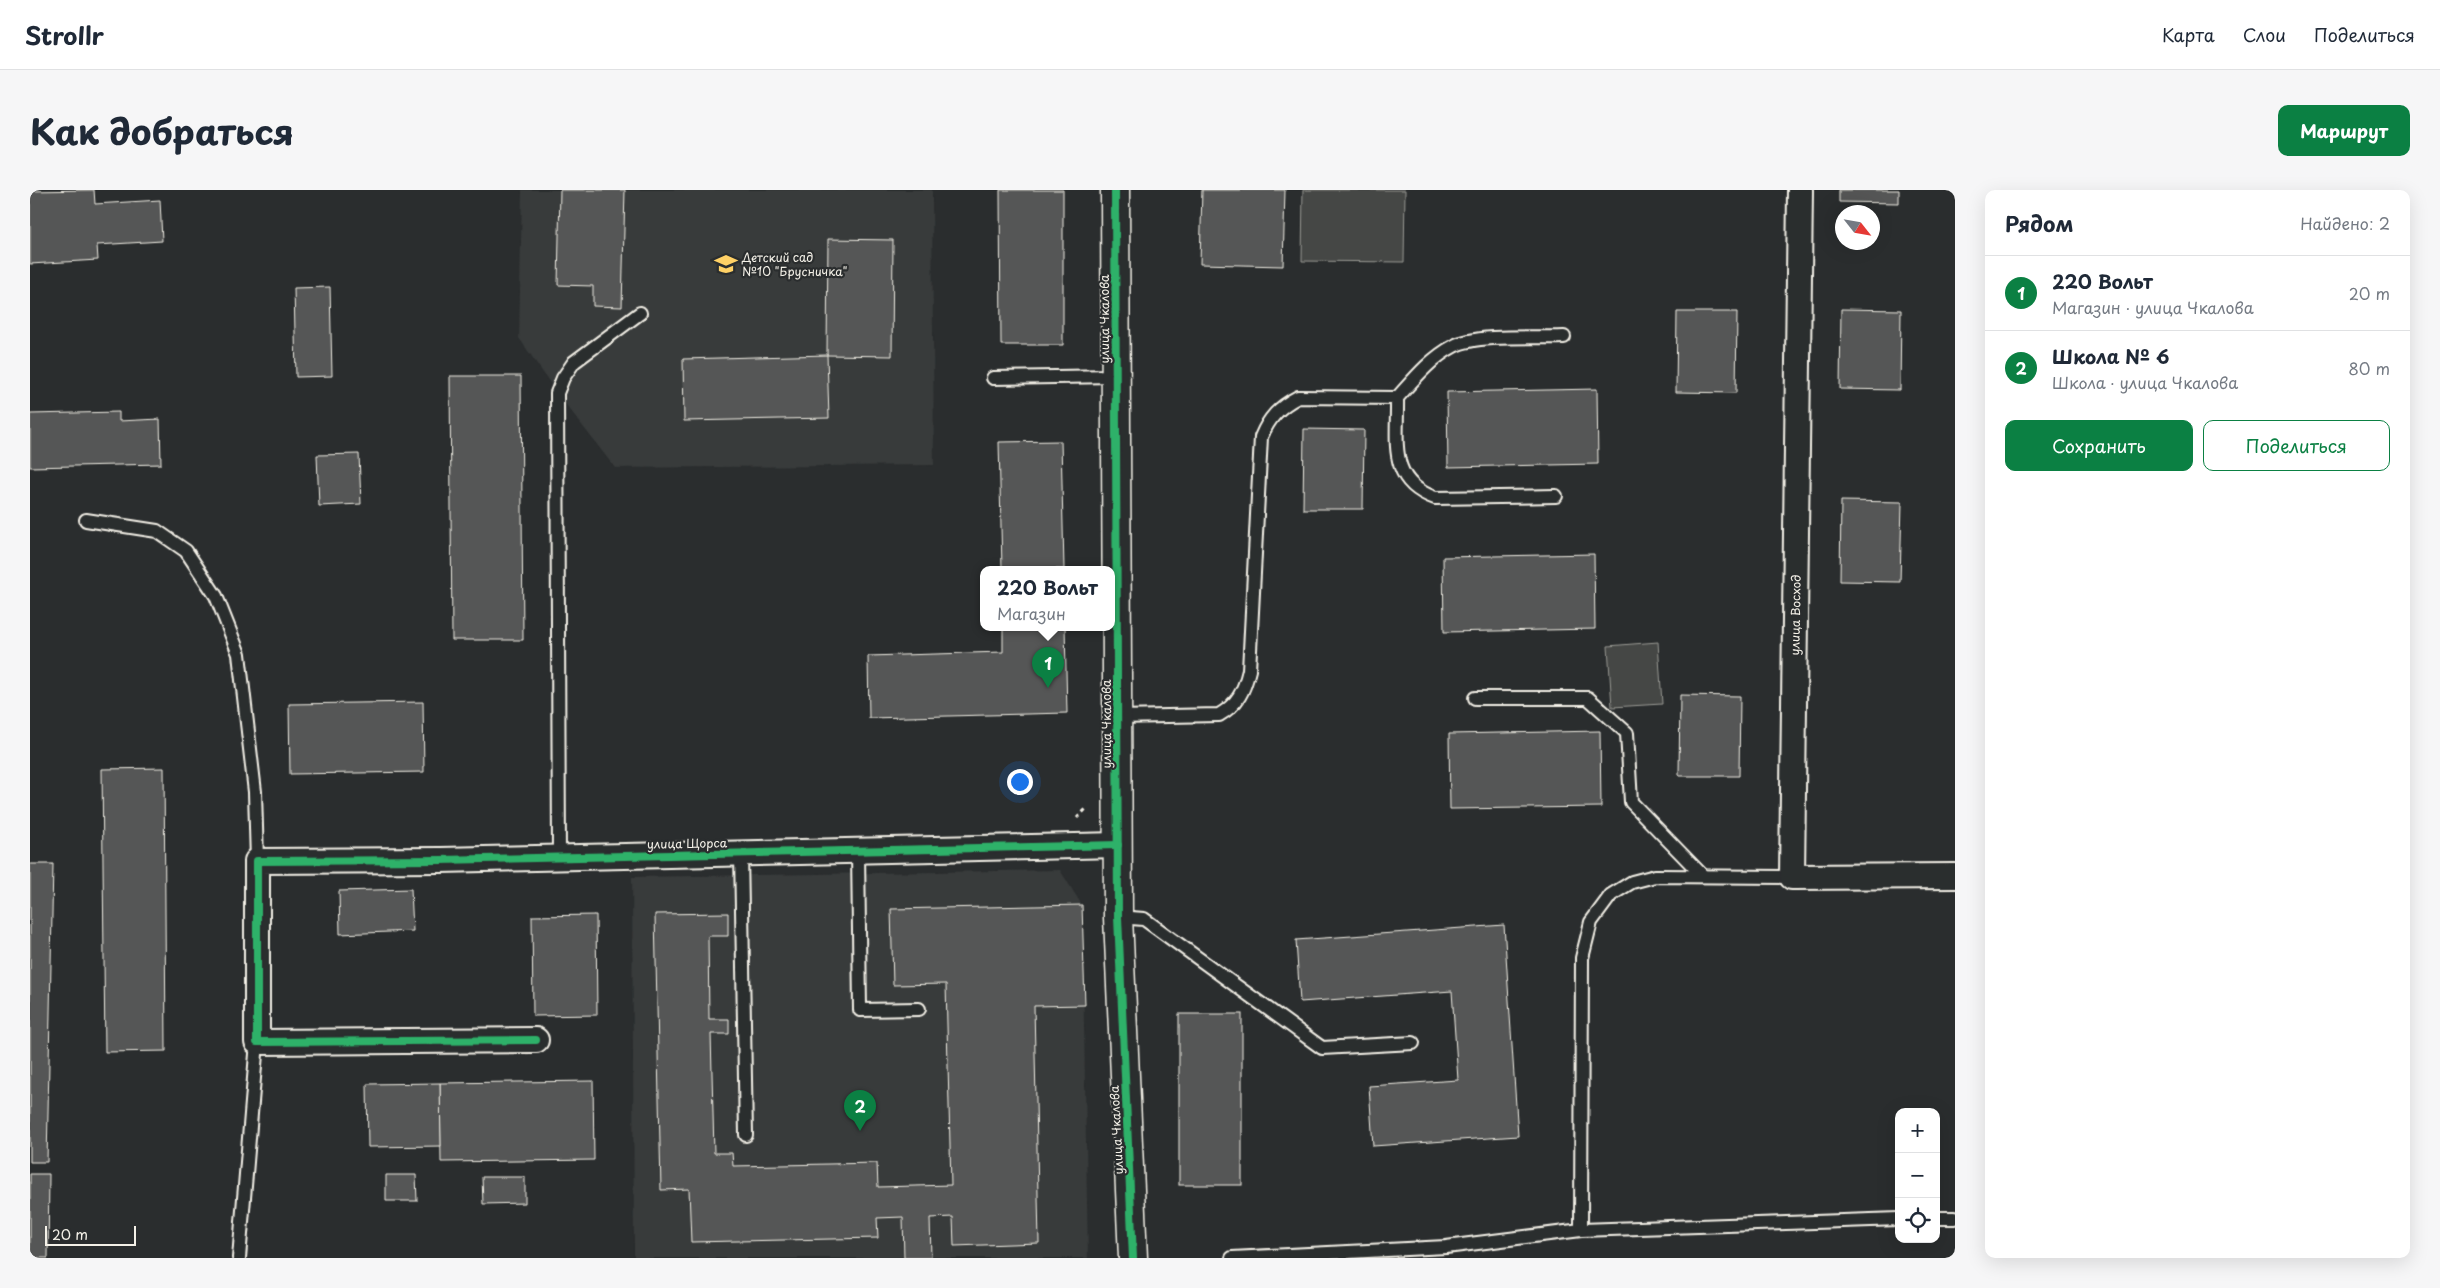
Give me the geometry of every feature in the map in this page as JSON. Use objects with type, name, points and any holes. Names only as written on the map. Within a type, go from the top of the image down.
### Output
[{"type":"street","name":"улица Чкалова","points":[[1115,190],[1118,917],[1133,1258]]},
{"type":"street","name":"улица Восход","points":[[1792,877],[1800,190]]},
{"type":"street","name":"улица Щорса","points":[[257,861],[559,857],[1118,845]]},
{"type":"street","points":[[257,861],[257,1042],[536,1040]]},
{"type":"street","points":[[1792,877],[1955,876]]},
{"type":"lane","points":[[559,857],[557,393],[563,378],[574,362],[640,313]]},
{"type":"lane","points":[[1556,496],[1436,498],[1418,492],[1405,478],[1399,464],[1397,398],[1430,363],[1455,345],[1484,340],[1564,338]]},
{"type":"lane","points":[[993,378],[1116,376]]},
{"type":"lane","points":[[1117,716],[1218,715],[1232,707],[1245,689],[1249,670],[1260,437],[1269,419],[1286,403],[1298,397],[1397,398]]},
{"type":"lane","points":[[86,520],[157,531],[186,551],[216,596],[239,654],[255,792],[257,861]]},
{"type":"lane","points":[[1474,698],[1588,698],[1627,733],[1631,802],[1703,876]]},
{"type":"lane","points":[[858,850],[860,1010],[919,1009]]},
{"type":"lane","points":[[740,853],[746,1135]]},
{"type":"lane","points":[[1580,1230],[1582,958],[1591,922],[1611,895],[1632,882],[1655,876],[1792,877]]},
{"type":"lane","points":[[1118,917],[1144,919],[1322,1048],[1412,1043]]},
{"type":"lane","points":[[239,1258],[257,1042]]},
{"type":"lane","points":[[1940,1218],[1955,1218]]},
{"type":"lane","points":[[1232,1258],[1446,1246],[1580,1230],[1895,1220]]},
{"type":"shaded area","name":"Детский сад №10 \"Брусничка\"","points":[[522,190],[932,190],[934,465],[615,468],[557,393],[519,338]]},
{"type":"shaded area","points":[[1303,190],[1405,190],[1404,262],[1302,261]]},
{"type":"shaded area","points":[[1658,642],[1662,704],[1612,707],[1608,646]]},
{"type":"shaded area","points":[[1060,870],[1082,905],[1088,1258],[634,1258],[632,877]]},
{"type":"building","points":[[94,190],[95,204],[160,200],[162,241],[97,245],[98,260],[30,264],[30,191]]},
{"type":"building","points":[[560,190],[625,190],[622,307],[593,306],[593,286],[558,285]]},
{"type":"building","points":[[1000,190],[1063,190],[1063,345],[1001,345]]},
{"type":"building","points":[[1202,190],[1285,190],[1283,266],[1200,264]]},
{"type":"building","points":[[1839,190],[1899,190],[1899,203],[1839,202]]},
{"type":"building","points":[[828,239],[893,240],[892,356],[827,355]]},
{"type":"building","points":[[330,287],[332,376],[296,377],[294,288]]},
{"type":"building","points":[[1841,309],[1901,310],[1900,390],[1840,389]]},
{"type":"building","points":[[1677,312],[1737,312],[1736,393],[1676,392]]},
{"type":"building","points":[[827,355],[829,418],[684,421],[683,359]]},
{"type":"building","points":[[450,376],[521,376],[523,640],[452,640]]},
{"type":"building","points":[[1597,389],[1598,464],[1448,467],[1447,392]]},
{"type":"building","points":[[119,412],[119,421],[160,419],[161,464],[30,467],[30,414]]},
{"type":"building","points":[[1304,429],[1364,430],[1363,509],[1303,509]]},
{"type":"building","points":[[1061,441],[1064,566],[1002,566],[999,442]]},
{"type":"building","points":[[359,454],[361,504],[319,506],[317,455]]},
{"type":"building","points":[[1841,501],[1902,502],[1900,582],[1840,581]]},
{"type":"building","points":[[1594,554],[1595,629],[1444,632],[1443,557]]},
{"type":"building","points":[[1003,631],[1065,631],[1067,713],[869,718],[868,656],[1003,652]]},
{"type":"building","points":[[1680,695],[1740,696],[1739,776],[1679,776]]},
{"type":"building","points":[[423,702],[424,772],[290,774],[289,704]]},
{"type":"building","points":[[1600,731],[1601,807],[1450,809],[1449,734]]},
{"type":"building","points":[[164,768],[166,1051],[105,1052],[102,769]]},
{"type":"building","points":[[30,864],[53,864],[47,1162],[30,1162]]},
{"type":"building","points":[[411,889],[413,931],[340,934],[339,891]]},
{"type":"building","points":[[1082,905],[1085,1005],[1034,1006],[1039,1243],[954,1246],[953,1217],[930,1218],[931,1258],[904,1258],[903,1217],[877,1218],[878,1238],[691,1242],[689,1189],[661,1190],[655,914],[728,913],[728,936],[708,936],[709,1019],[729,1019],[729,1034],[711,1034],[714,1153],[732,1153],[733,1166],[877,1163],[878,1187],[951,1185],[946,984],[893,985],[891,909]]},
{"type":"building","points":[[596,915],[597,1015],[533,1016],[532,916]]},
{"type":"building","points":[[1504,925],[1518,1136],[1373,1146],[1369,1086],[1458,1080],[1452,991],[1300,1002],[1296,940]]},
{"type":"building","points":[[1179,1014],[1242,1014],[1242,1185],[1179,1185]]},
{"type":"building","points":[[593,1081],[594,1160],[441,1162],[440,1083]]},
{"type":"building","points":[[440,1083],[441,1146],[368,1147],[367,1084]]},
{"type":"building","points":[[30,1174],[49,1174],[48,1258],[30,1258]]},
{"type":"building","points":[[386,1175],[416,1175],[417,1201],[386,1201]]},
{"type":"building","points":[[482,1177],[525,1177],[525,1203],[483,1204]]},
{"type":"cycle path","points":[[1115,190],[1118,917],[1133,1258]]},
{"type":"cycle path","points":[[536,1040],[257,1042],[257,861],[441,860],[1118,845]]},
{"type":"place","name":"Детский сад №10 \"Брусничка\"","points":[[726,264]]},
{"type":"place","name":"220 Вольт","points":[[1048,688]]},
{"type":"place","name":"Школа № 6","points":[[860,1131]]}]
